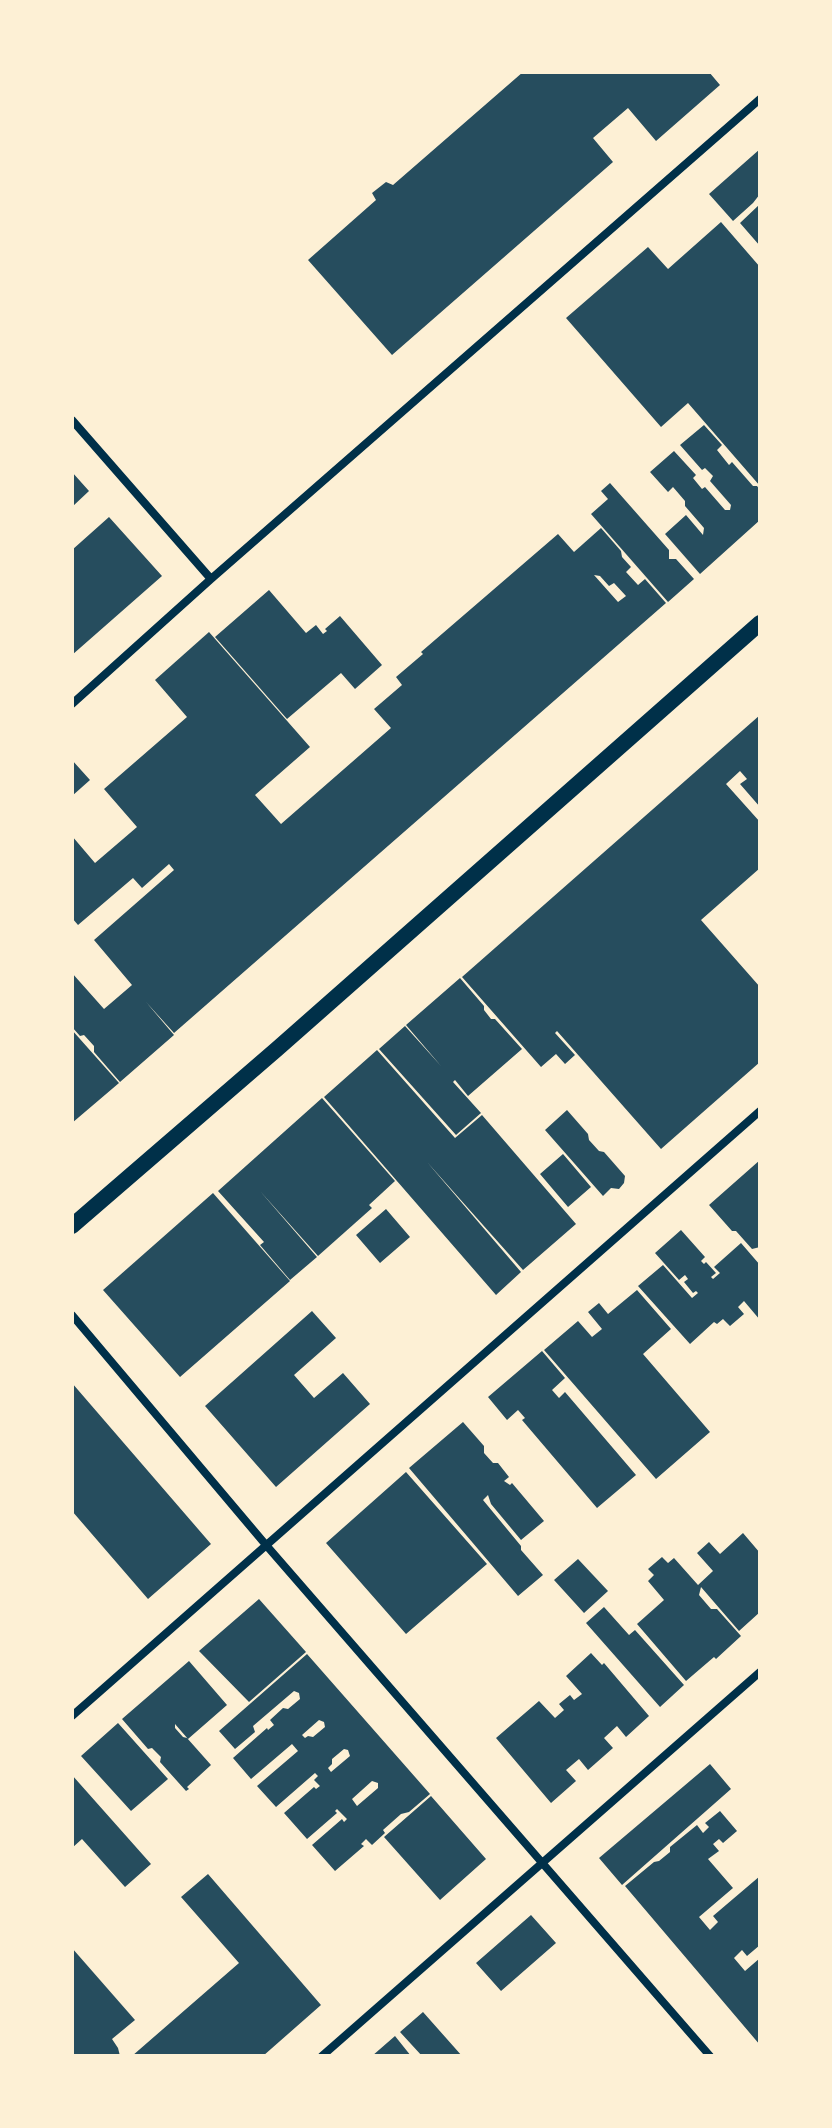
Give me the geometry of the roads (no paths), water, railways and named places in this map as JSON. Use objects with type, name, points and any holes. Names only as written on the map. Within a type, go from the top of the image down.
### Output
[{"type":"main road","points":[[72,1226],[760,623]]},
{"type":"street","points":[[72,704],[760,99]]},
{"type":"street","points":[[72,420],[211,579]]},
{"type":"street","points":[[72,1716],[760,1111]]},
{"type":"street","points":[[72,1315],[266,1545],[710,2056]]},
{"type":"street","points":[[322,2056],[760,1672]]}]
